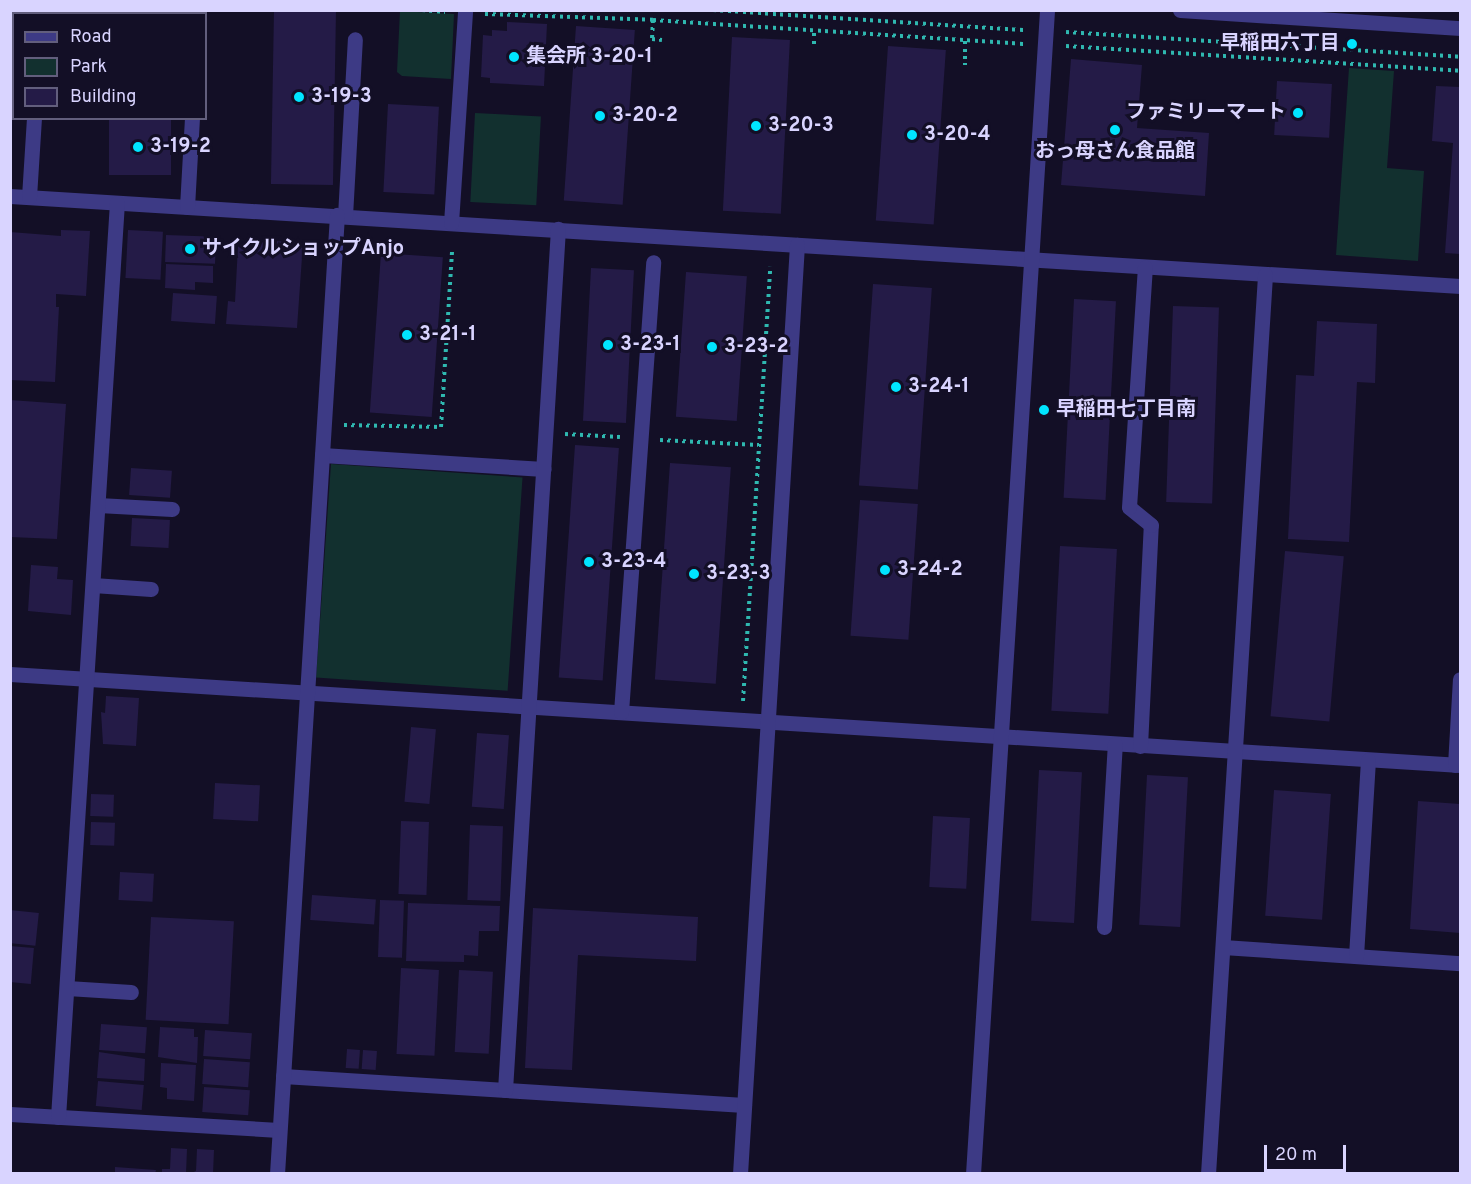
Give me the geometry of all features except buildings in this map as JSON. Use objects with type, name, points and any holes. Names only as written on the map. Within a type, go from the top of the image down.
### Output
[{"type":"street","points":[[974,1173],[1047,10]]},
{"type":"street","points":[[1180,10],[1461,28]]},
{"type":"street","points":[[451,223],[465,12]]},
{"type":"street","points":[[277,1173],[324,424],[355,39]]},
{"type":"street","points":[[29,197],[34,120]]},
{"type":"street","points":[[187,207],[192,120]]},
{"type":"street","points":[[10,196],[1461,286]]},
{"type":"street","points":[[58,1117],[117,203]]},
{"type":"street","points":[[505,1090],[558,230]]},
{"type":"street","points":[[740,1173],[797,245]]},
{"type":"street","points":[[621,712],[653,262]]},
{"type":"street","points":[[1140,746],[1151,525],[1129,507],[1145,268]]},
{"type":"street","points":[[1208,1173],[1265,275]]},
{"type":"street","points":[[322,454],[544,469]]},
{"type":"street","points":[[98,505],[172,509]]},
{"type":"street","points":[[93,585],[152,590]]},
{"type":"street","points":[[10,674],[1458,765],[1461,679]]},
{"type":"street","points":[[1104,927],[1115,744]]},
{"type":"street","points":[[1356,956],[1368,760]]},
{"type":"street","points":[[1223,947],[1461,963]]},
{"type":"street","points":[[67,988],[131,992]]},
{"type":"street","points":[[283,1076],[744,1105]]},
{"type":"street","points":[[10,1114],[279,1130]]},
{"type":"path","points":[[422,10],[653,20],[814,33],[965,41],[1046,38],[1461,57]]},
{"type":"path","points":[[713,10],[1461,71]]},
{"type":"path","points":[[653,20],[652,39],[662,40]]},
{"type":"path","points":[[814,33],[814,44]]},
{"type":"path","points":[[965,41],[965,65]]},
{"type":"path","points":[[324,424],[441,427],[452,250]]},
{"type":"path","points":[[742,720],[770,267]]},
{"type":"green space","points":[[400,11],[454,14],[451,79],[402,76],[397,72]]},
{"type":"green space","points":[[1349,68],[1394,71],[1387,168],[1424,171],[1418,261],[1336,255]]},
{"type":"green space","points":[[475,113],[541,116],[536,205],[470,202]]},
{"type":"green space","points":[[331,464],[523,477],[508,691],[316,677]]},
{"type":"place","name":"早稲田六丁目","points":[[1352,44]]},
{"type":"place","name":"集会所 3-20-1","points":[[514,57]]},
{"type":"place","name":"3-19-3","points":[[299,97]]},
{"type":"place","name":"ファミリーマート","points":[[1298,113]]},
{"type":"place","name":"3-20-2","points":[[600,116]]},
{"type":"place","name":"3-20-3","points":[[756,126]]},
{"type":"place","name":"おっ母さん食品館","points":[[1115,130]]},
{"type":"place","name":"3-20-4","points":[[912,135]]},
{"type":"place","name":"3-19-2","points":[[138,147]]},
{"type":"place","name":"サイクルショップAnjo","points":[[190,249]]},
{"type":"place","name":"3-21-1","points":[[407,335]]},
{"type":"place","name":"3-23-1","points":[[608,345]]},
{"type":"place","name":"3-23-2","points":[[712,347]]},
{"type":"place","name":"3-24-1","points":[[896,387]]},
{"type":"place","name":"早稲田七丁目南","points":[[1044,410]]},
{"type":"place","name":"3-23-4","points":[[589,562]]},
{"type":"place","name":"3-24-2","points":[[885,570]]},
{"type":"place","name":"3-23-3","points":[[694,574]]}]
